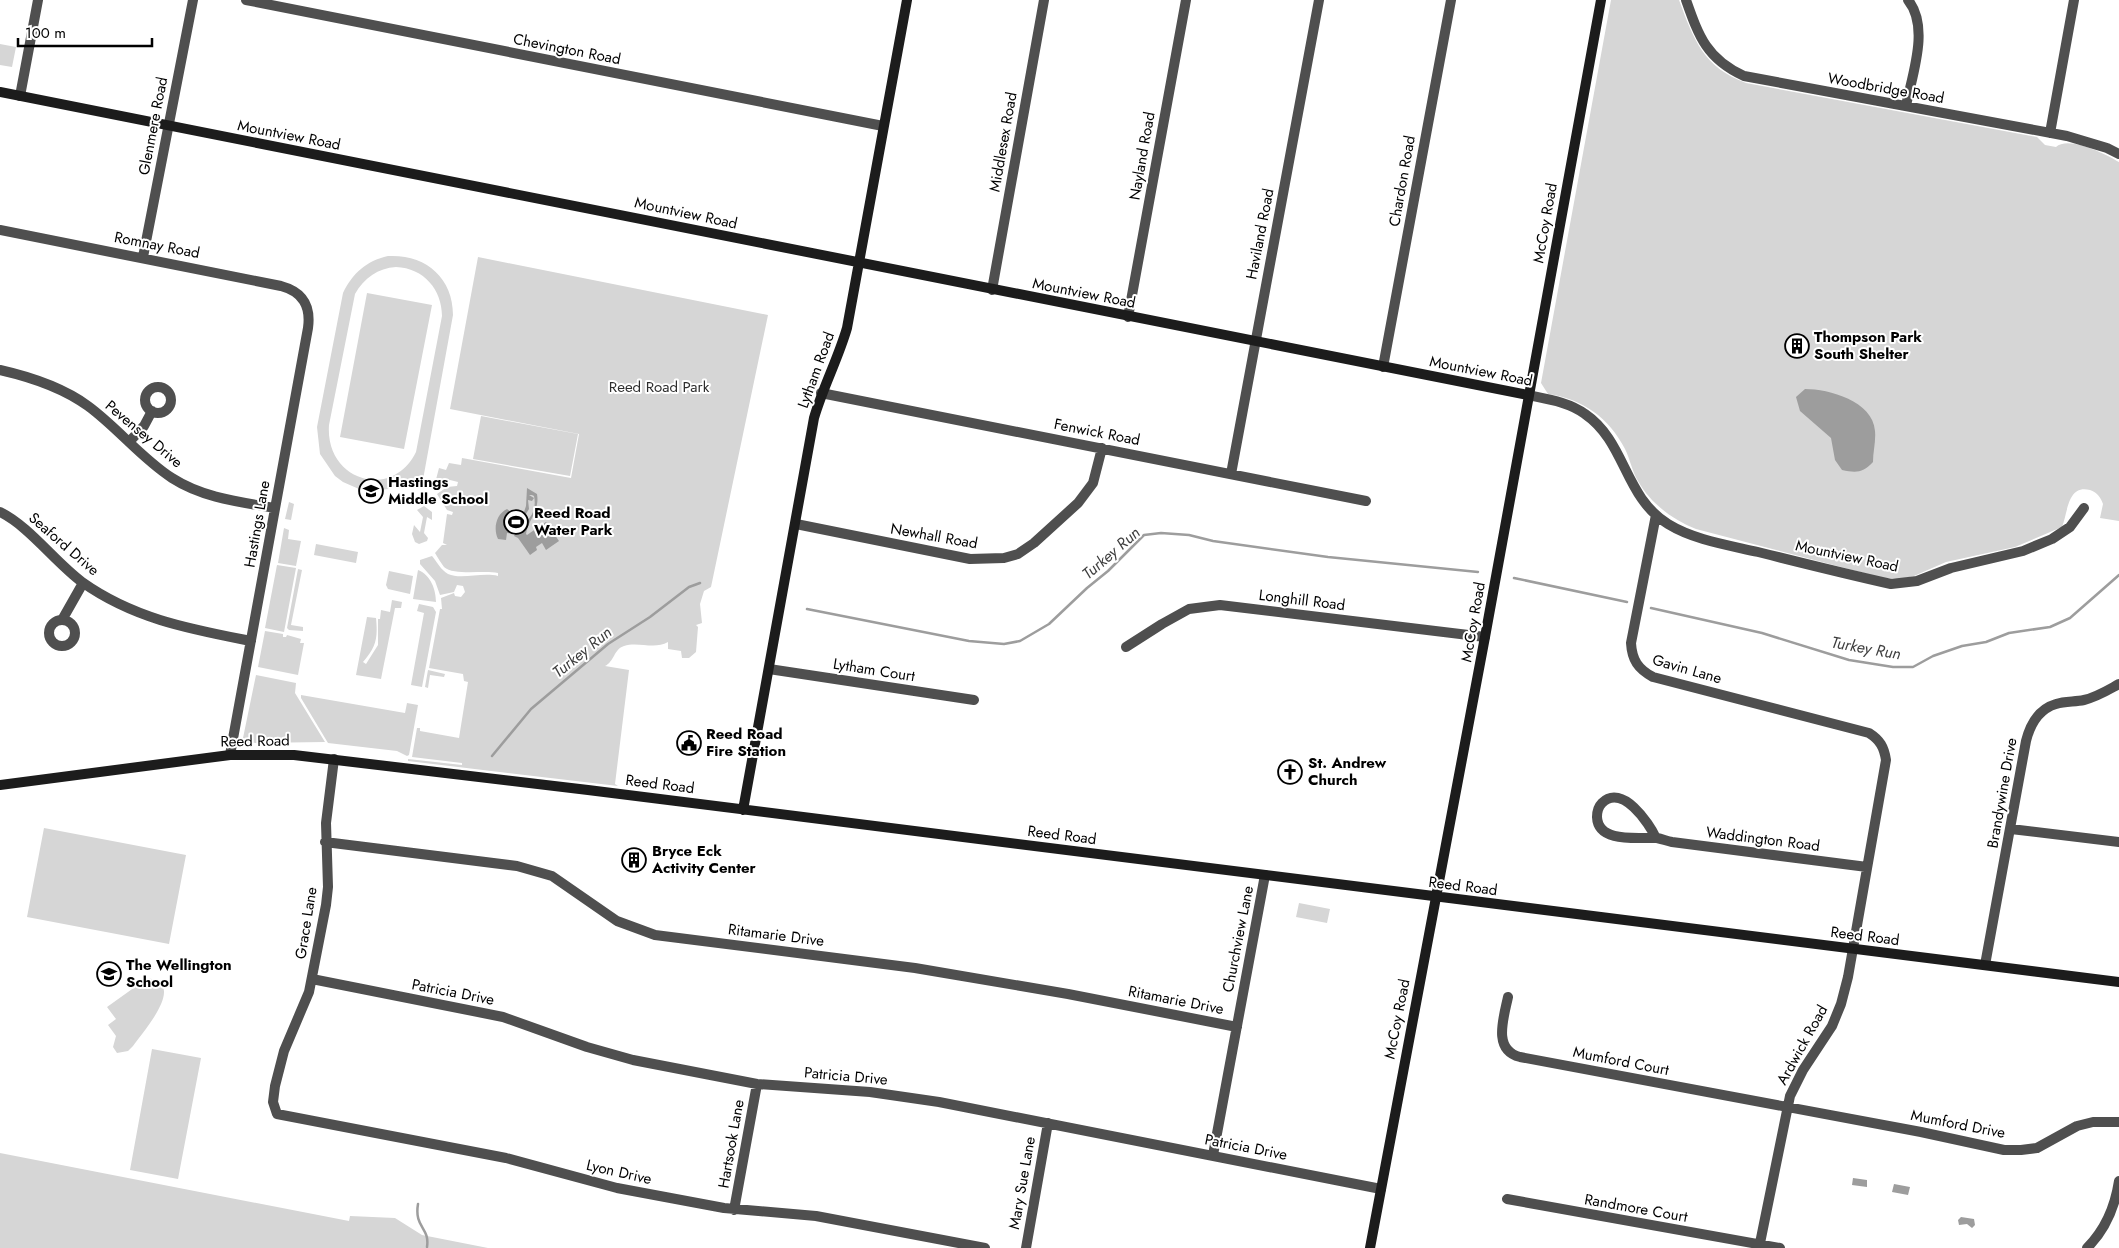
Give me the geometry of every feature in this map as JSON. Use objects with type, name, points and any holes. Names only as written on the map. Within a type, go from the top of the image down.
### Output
[{"type":"main road","name":"Lytham Road","points":[[744,810],[814,418],[821,393],[840,350],[847,328],[907,0]]},
{"type":"main road","name":"McCoy Road","points":[[1370,1248],[1485,637],[1601,0]]},
{"type":"main road","name":"Mountview Road","points":[[0,92],[1528,395]]},
{"type":"main road","name":"Reed Road","points":[[0,785],[230,755],[294,755],[2119,982]]},
{"type":"street","points":[[20,96],[38,0]]},
{"type":"street","name":"Glenmere Road","points":[[143,257],[193,0]]},
{"type":"street","name":"Chevington Road","points":[[246,0],[883,126]]},
{"type":"street","name":"Middlesex Road","points":[[992,290],[1044,0]]},
{"type":"street","name":"Nayland Road","points":[[1128,317],[1186,0]]},
{"type":"street","name":"Haviland Road","points":[[1231,474],[1319,0]]},
{"type":"street","name":"Chardon Road","points":[[1383,367],[1450,0]]},
{"type":"street","name":"Woodbridge Road","points":[[1686,0],[1698,34],[1705,47],[1729,69],[1744,76],[1762,81],[2050,133],[2088,141],[2119,154]]},
{"type":"street","points":[[1906,106],[1919,29],[1917,16],[1908,0]]},
{"type":"street","points":[[2050,133],[2074,0]]},
{"type":"street","name":"Romnay Road","points":[[0,230],[281,286],[294,290],[304,299]]},
{"type":"street","name":"Hastings Lane","points":[[230,755],[309,322],[309,310],[304,299]]},
{"type":"street","name":"Pevensey Drive","points":[[0,370],[36,380],[76,398],[147,459],[180,482],[221,499],[274,508]]},
{"type":"street","name":"Fenwick Road","points":[[821,393],[1366,501]]},
{"type":"street","name":"Mountview Road","points":[[1528,395],[1570,406],[1584,413],[1598,424],[1609,436],[1634,488],[1656,515],[1669,524],[1709,540],[1891,584],[1917,581],[1951,568],[2023,551],[2052,539],[2070,527],[2084,508]]},
{"type":"street","points":[[129,442],[144,426],[152,411]]},
{"type":"street","name":"Newhall Road","points":[[796,524],[970,559],[1004,558],[1018,554],[1034,544],[1078,503],[1093,483],[1102,448]]},
{"type":"street","name":"Seaford Drive","points":[[0,512],[16,523],[63,567],[83,582],[124,606],[155,620],[182,628],[251,640]]},
{"type":"street","name":"Gavin Lane","points":[[1656,515],[1631,643],[1636,665],[1642,671],[1659,679],[1848,726],[1870,733],[1878,739]]},
{"type":"street","points":[[62,620],[83,582]]},
{"type":"street","name":"Longhill Road","points":[[1126,647],[1189,609],[1220,604],[1485,637]]},
{"type":"street","name":"Lytham Court","points":[[769,669],[974,700]]},
{"type":"street","name":"Brandywine Drive","points":[[1985,965],[2026,741],[2032,724],[2045,709],[2056,704],[2084,700],[2099,695],[2119,684]]},
{"type":"street","name":"Ardwick Road","points":[[1760,1246],[1786,1108],[1802,1070],[1832,1026],[1841,1004],[1886,768],[1885,753],[1878,739]]},
{"type":"street","name":"Grace Lane","points":[[275,1086],[284,1052],[312,979],[328,888],[325,842],[334,759]]},
{"type":"street","name":"Waddington Road","points":[[1656,838],[1651,828],[1626,800],[1615,798],[1602,803],[1597,818],[1602,830],[1614,836],[1643,840],[1656,838],[1672,842],[1867,867]]},
{"type":"street","points":[[2011,829],[2119,842]]},
{"type":"street","name":"Ritamarie Drive","points":[[325,842],[517,866],[552,876],[617,921],[655,935],[915,968],[1068,994],[1237,1027]]},
{"type":"street","name":"Churchview Lane","points":[[1213,1155],[1266,875]]},
{"type":"street","name":"Patricia Drive","points":[[312,979],[503,1017],[610,1054],[757,1084],[898,1096],[939,1102],[1381,1189]]},
{"type":"street","name":"Mumford Court","points":[[1508,996],[1502,1031],[1502,1043],[1509,1053],[1515,1056],[1786,1108]]},
{"type":"street","name":"Hartsook Lane","points":[[734,1210],[757,1084]]},
{"type":"street","name":"Lyon Drive","points":[[275,1086],[274,1110],[281,1115],[506,1158],[617,1188],[734,1210],[816,1216],[985,1248]]},
{"type":"street","name":"Mumford Drive","points":[[1786,1108],[1921,1132],[2004,1150],[2037,1148],[2077,1126],[2099,1122],[2119,1122]]},
{"type":"street","name":"Mary Sue Lane","points":[[1026,1248],[1048,1123]]},
{"type":"street","points":[[2088,1248],[2102,1230],[2112,1212],[2119,1181]]},
{"type":"street","name":"Randmore Court","points":[[1508,1199],[1760,1246],[1780,1248]]},
{"type":"green space","points":[[1611,0],[1679,0],[1695,40],[1702,51],[1720,69],[1746,83],[2037,137],[2045,145],[2056,147],[2069,143],[2078,144],[2119,162],[2119,521],[2100,518],[2103,504],[2100,497],[2090,490],[2082,489],[2073,495],[2062,527],[2015,547],[1946,562],[1914,576],[1900,579],[1883,578],[1696,529],[1679,521],[1663,510],[1643,489],[1619,438],[1603,419],[1584,405],[1573,400],[1548,394],[1541,383]]},
{"type":"green space","points":[[0,44],[16,47],[12,67],[0,65]]},
{"type":"green space","points":[[401,256],[414,259],[434,270],[448,289],[452,301],[453,315],[422,485],[404,482],[389,489],[369,491],[343,482],[335,476],[320,454],[317,427],[343,293],[351,279],[361,269],[380,258]],"holes":[[[396,267],[406,268],[423,276],[435,289],[439,298],[442,316],[416,452],[405,467],[392,476],[377,480],[362,478],[348,471],[338,460],[331,444],[329,425],[355,294],[363,283],[377,272]]]},
{"type":"green space","name":"Reed Road Park","points":[[478,257],[768,315],[711,587],[704,591],[700,604],[702,623],[696,625],[698,627],[696,652],[689,658],[682,658],[681,651],[668,649],[668,642],[657,645],[635,644],[624,646],[618,650],[605,666],[629,670],[615,784],[618,786],[408,761],[408,759],[462,765],[462,763],[412,757],[417,728],[420,728],[420,731],[459,738],[468,682],[464,681],[463,674],[429,668],[440,609],[442,609],[441,598],[454,593],[455,596],[461,597],[465,592],[463,586],[457,585],[454,592],[440,595],[435,581],[420,564],[420,560],[432,556],[443,570],[453,576],[498,576],[498,573],[449,570],[444,567],[435,553],[442,545],[447,545],[443,543],[447,514],[452,515],[453,512],[447,510],[437,494],[447,487],[457,486],[458,482],[450,480],[434,487],[439,468],[446,470],[449,463],[461,465],[462,458],[571,478],[579,434],[450,409]]},
{"type":"green space","points":[[367,293],[432,305],[404,449],[340,437]]},
{"type":"green space","points":[[481,416],[578,434],[570,476],[473,459]]},
{"type":"green space","points":[[289,502],[294,504],[291,520],[285,519]]},
{"type":"green space","points":[[424,506],[432,512],[432,520],[427,517],[424,533],[428,538],[427,541],[419,544],[415,542],[412,534],[414,525],[420,532],[423,517],[417,510]]},
{"type":"green space","points":[[284,528],[289,530],[288,539],[301,541],[296,566],[278,563]]},
{"type":"green space","points":[[316,544],[358,552],[356,563],[314,555]]},
{"type":"green space","points":[[277,565],[296,568],[284,632],[265,628]]},
{"type":"green space","points":[[298,569],[302,570],[291,625],[303,627],[303,631],[289,630],[287,628]]},
{"type":"green space","points":[[418,570],[423,572],[432,583],[436,602],[413,599]]},
{"type":"green space","points":[[389,571],[413,576],[410,594],[388,589],[386,585]]},
{"type":"green space","points":[[392,600],[402,602],[401,608],[395,608],[381,679],[356,675],[367,617],[376,618],[377,632],[371,652],[363,662],[366,664],[378,645],[378,619],[380,619],[381,610],[390,612]]},
{"type":"green space","points":[[419,604],[433,607],[436,612],[422,687],[411,685],[424,613],[417,611]]},
{"type":"green space","points":[[265,631],[283,634],[283,637],[287,635],[301,639],[300,643],[304,643],[298,675],[258,667]]},
{"type":"green space","points":[[428,670],[445,674],[444,677],[430,675],[428,688],[425,687]]},
{"type":"green space","points":[[256,675],[296,683],[295,693],[325,742],[246,743],[243,738]]},
{"type":"green space","points":[[301,695],[405,713],[407,703],[418,705],[409,755],[407,756],[397,751],[328,743]]},
{"type":"green space","points":[[44,828],[186,855],[169,944],[27,917]]},
{"type":"green space","points":[[1299,903],[1330,909],[1327,923],[1296,917]]},
{"type":"green space","points":[[144,978],[157,981],[163,987],[164,996],[154,1017],[133,1046],[128,1051],[117,1053],[113,1047],[116,1036],[108,1025],[116,1019],[107,1007],[142,982]]},
{"type":"green space","points":[[152,1049],[201,1058],[178,1179],[130,1170]]},
{"type":"green space","points":[[0,1153],[349,1221],[350,1216],[395,1218],[422,1235],[488,1248],[0,1248]]},
{"type":"shaded area","points":[[1805,389],[1837,394],[1867,412],[1875,431],[1873,462],[1869,466],[1859,471],[1842,470],[1835,460],[1831,438],[1800,411],[1796,397]]},
{"type":"shaded area","points":[[527,488],[537,494],[537,505],[526,534],[546,522],[559,541],[546,550],[542,543],[530,555],[518,538],[514,536],[515,534],[507,533],[506,540],[498,539],[496,535],[496,522],[503,511],[507,509],[515,515],[524,512]],"holes":[[[529,495],[532,495],[535,499],[535,506],[527,520],[524,517],[529,509],[528,500],[532,501],[534,498]]]},
{"type":"shaded area","points":[[1853,1178],[1867,1180],[1867,1187],[1852,1185]]},
{"type":"shaded area","points":[[1894,1184],[1910,1187],[1908,1195],[1892,1192]]},
{"type":"shaded area","points":[[1961,1217],[1974,1219],[1975,1225],[1972,1228],[1967,1224],[1959,1225],[1958,1220]]},
{"type":"waterway","name":"Turkey Run","points":[[807,609],[969,641],[1004,644],[1020,641],[1049,624],[1108,571],[1144,535],[1161,533],[1189,535],[1213,541],[1328,557],[1478,572]]},
{"type":"waterway","name":"Turkey Run","points":[[1651,608],[1762,633],[1849,660],[1893,667],[1913,667],[1933,656],[1962,646],[1986,642],[2009,633],[2050,627],[2070,618],[2119,575]]},
{"type":"waterway","name":"Turkey Run","points":[[1514,578],[1627,602]]},
{"type":"waterway","name":"Turkey Run","points":[[492,756],[531,709],[608,644],[650,617],[689,587],[700,583]]},
{"type":"waterway","name":"Turkey Run","points":[[418,1204],[418,1218],[426,1235],[427,1247]]},
{"type":"place","name":"Thompson Park South Shelter","points":[[1797,346]]},
{"type":"place","name":"Hastings Middle School","points":[[371,491]]},
{"type":"place","name":"Reed Road Water Park","points":[[516,522]]},
{"type":"place","name":"Reed Road Fire Station","points":[[689,743]]},
{"type":"place","name":"St. Andrew Church","points":[[1290,772]]},
{"type":"place","name":"Bryce Eck Activity Center","points":[[634,860]]},
{"type":"place","name":"The Wellington School","points":[[109,974]]}]
